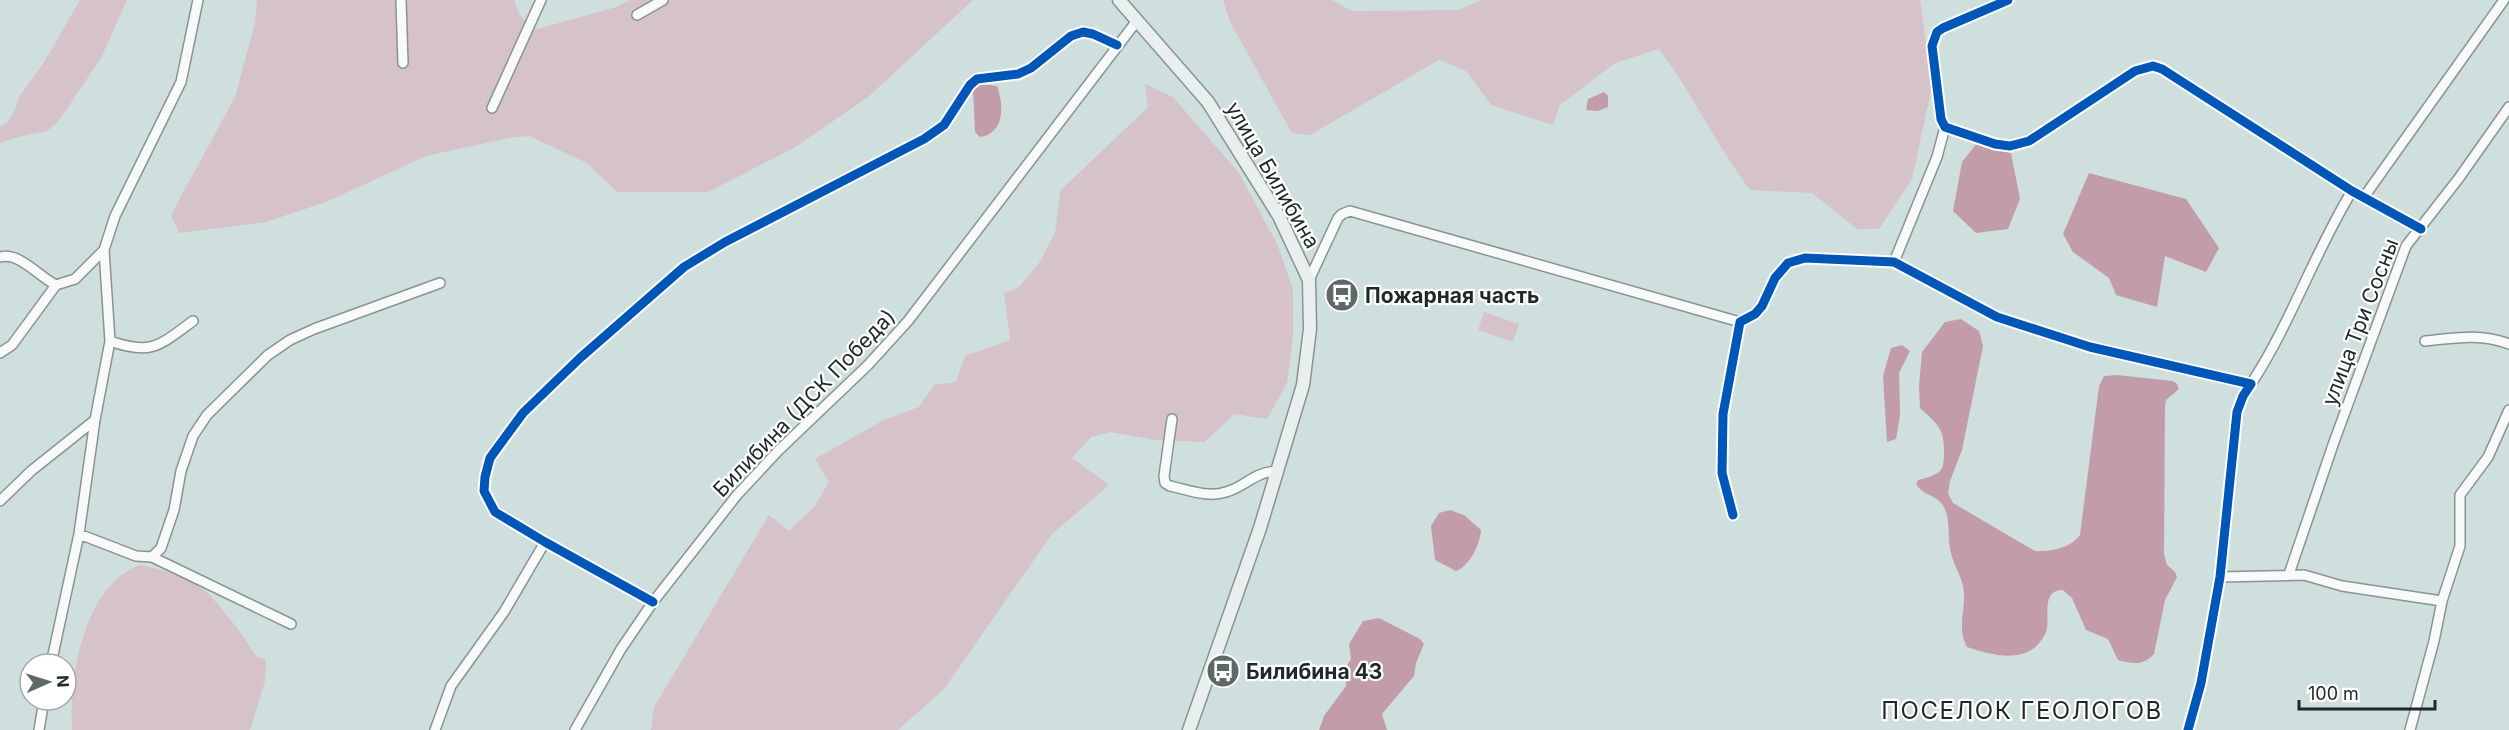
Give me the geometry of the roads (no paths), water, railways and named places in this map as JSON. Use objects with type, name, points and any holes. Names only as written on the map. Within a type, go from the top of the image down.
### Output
[{"type":"main road","name":"улица Билибина","points":[[1119,0],[1208,102],[1280,216],[1309,280],[1310,329],[1303,385],[1278,471],[1189,730]]},
{"type":"street","points":[[54,652],[79,534],[95,420],[110,341],[104,250],[115,216],[133,177],[160,129],[181,82],[198,0]]},
{"type":"street","points":[[401,0],[403,63]]},
{"type":"street","points":[[492,108],[541,0]]},
{"type":"street","points":[[637,15],[663,0]]},
{"type":"street","points":[[2008,0],[1943,28],[1934,38],[1932,46],[1941,119],[1946,127],[1995,144],[2010,146],[2029,141],[2135,71],[2153,66],[2162,69],[2352,191],[2421,229]]},
{"type":"street","points":[[2364,197],[2504,0]]},
{"type":"street","name":"Билибина (ДСК Победа)","points":[[575,730],[621,649],[653,602],[736,495],[778,451],[868,365],[908,321],[1117,45],[1137,22]]},
{"type":"street","points":[[653,602],[495,512],[484,491],[484,484],[490,458],[503,437],[523,413],[642,302],[684,267],[725,242],[930,135],[944,125],[977,78],[1018,74],[1031,68],[1071,36],[1083,32],[1117,45]]},
{"type":"street","name":"улица Три Сосны","points":[[2289,574],[2334,442],[2406,246],[2421,229],[2509,107]]},
{"type":"street","points":[[1894,262],[1937,157],[1946,127]]},
{"type":"street","points":[[2187,730],[2201,683],[2220,578],[2237,412],[2243,396],[2270,356],[2334,219],[2352,191]]},
{"type":"street","points":[[1309,280],[1338,218],[1350,211],[1740,322],[1755,314],[1762,306],[1775,278],[1788,263],[1805,258],[1894,262],[1996,317],[2090,347],[2251,384]]},
{"type":"street","points":[[0,353],[12,345],[56,285],[75,279],[104,250]]},
{"type":"street","points":[[0,257],[18,259],[44,280],[56,285]]},
{"type":"street","points":[[152,557],[161,548],[174,510],[181,471],[193,436],[207,415],[268,355],[290,340],[315,329],[440,283]]},
{"type":"street","points":[[110,341],[137,349],[150,348],[164,342],[193,321]]},
{"type":"street","points":[[1733,515],[1722,473],[1723,414],[1740,322]]},
{"type":"street","points":[[2425,341],[2470,336],[2499,340],[2509,344]]},
{"type":"street","points":[[2410,730],[2434,641],[2442,601],[2460,546],[2460,495],[2488,457],[2509,410]]},
{"type":"street","points":[[1172,419],[1164,476],[1165,483],[1170,486],[1213,495],[1227,492],[1264,472],[1278,471]]},
{"type":"street","points":[[0,501],[31,471],[95,420]]},
{"type":"street","points":[[79,534],[136,556],[152,557],[291,624]]},
{"type":"street","points":[[435,730],[451,686],[504,612],[545,542]]},
{"type":"street","points":[[2220,578],[2304,575],[2363,590],[2442,601]]},
{"type":"street","points":[[39,730],[42,712]]},
{"type":"place","name":"Пожарная часть","points":[[1342,295]]},
{"type":"place","name":"Билибина 43","points":[[1223,671]]},
{"type":"district","name":"ПОСЕЛОК ГЕОЛОГОВ","points":[[2022,710]]}]
